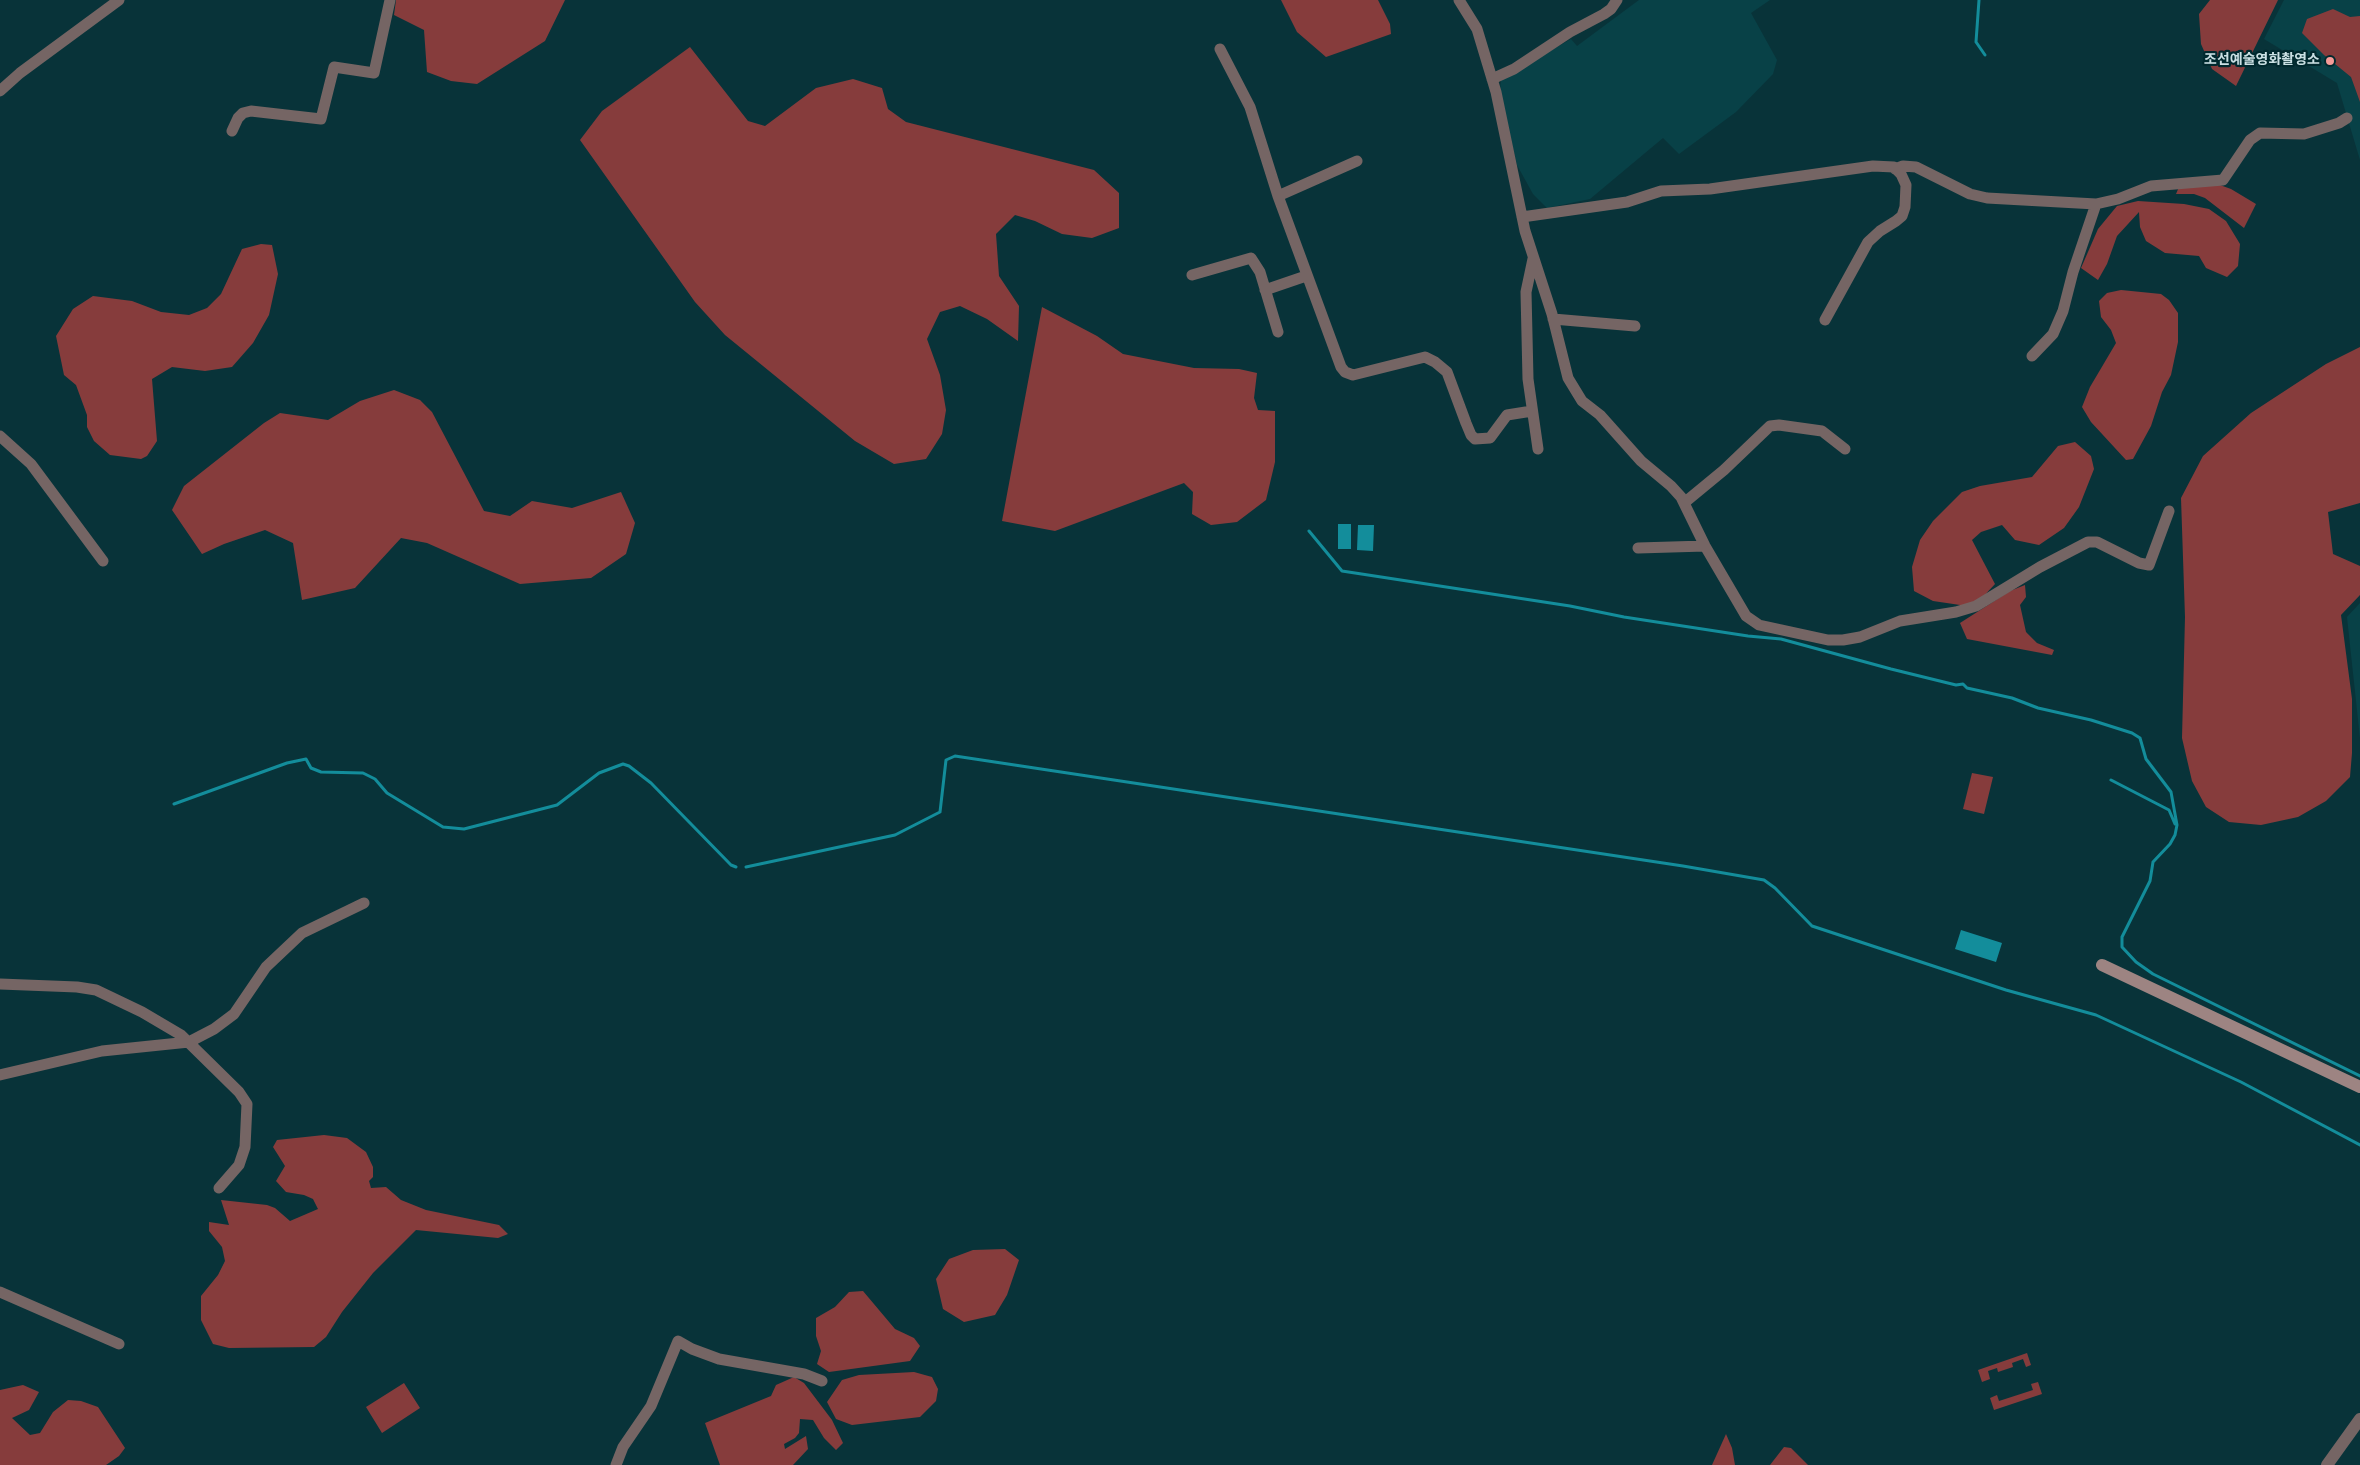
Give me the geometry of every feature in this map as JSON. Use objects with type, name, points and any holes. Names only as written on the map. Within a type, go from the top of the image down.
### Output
[{"type":"main road","points":[[2102,965],[2360,1087]]},
{"type":"street","points":[[0,91],[20,73],[119,0]]},
{"type":"street","points":[[232,131],[238,118],[243,113],[251,111],[321,119],[334,67],[374,73],[390,0]]},
{"type":"street","points":[[1459,0],[1477,29],[1492,79],[1522,217],[1553,319],[1568,378],[1576,393],[1600,415],[1641,461],[1671,486],[1684,504],[1705,546],[1746,616],[1758,625],[1828,640],[1860,637],[1900,621],[1956,612],[1976,606],[2040,567],[2088,542],[2097,542],[2139,563],[2150,565],[2169,511]]},
{"type":"street","points":[[1492,79],[1514,69],[1570,32],[1604,14],[1611,9],[1617,0]]},
{"type":"street","points":[[1220,49],[1250,107],[1306,276],[1341,367],[1345,372],[1353,375],[1361,374],[1424,357],[1435,362],[1446,372],[1471,436],[1475,439],[1490,438],[1507,415],[1532,411]]},
{"type":"street","points":[[1895,169],[1903,166],[1916,167],[1970,194],[1987,198],[2096,204],[2118,199],[2151,186],[2224,180],[2250,140],[2260,133],[2304,134],[2339,123],[2348,118]]},
{"type":"street","points":[[1278,196],[1357,161]]},
{"type":"street","points":[[1522,217],[1627,202],[1660,191],[1710,189],[1886,165],[1901,174],[1906,185],[1905,207],[1902,216],[1880,230],[1868,242],[1825,320]]},
{"type":"street","points":[[2032,356],[2053,334],[2063,311],[2073,272],[2096,204]]},
{"type":"street","points":[[1192,275],[1251,258],[1260,272],[1278,332]]},
{"type":"street","points":[[1534,258],[1526,292],[1528,379],[1538,449]]},
{"type":"street","points":[[1265,290],[1306,276]]},
{"type":"street","points":[[1553,319],[1636,326]]},
{"type":"street","points":[[1684,504],[1724,470],[1770,426],[1779,425],[1822,432],[1845,449]]},
{"type":"street","points":[[0,436],[31,464],[102,561]]},
{"type":"street","points":[[1638,548],[1705,546]]},
{"type":"street","points":[[0,1076],[102,1051],[189,1042],[214,1029],[234,1014],[266,967],[302,933],[364,903]]},
{"type":"street","points":[[0,984],[77,987],[96,990],[165,1024],[189,1042],[239,1092],[247,1104],[247,1124],[242,1156],[239,1164],[219,1188]]},
{"type":"street","points":[[0,1292],[119,1344]]},
{"type":"street","points":[[616,1465],[623,1447],[651,1406],[678,1341],[692,1349],[719,1359],[804,1374],[822,1381]]},
{"type":"street","points":[[2327,1465],[2360,1419]]},
{"type":"shaded area","points":[[396,0],[565,0],[545,41],[477,84],[451,81],[427,72],[424,30],[394,15]]},
{"type":"shaded area","points":[[1281,0],[1378,0],[1390,24],[1391,34],[1326,57],[1297,32]]},
{"type":"shaded area","points":[[1639,0],[1770,0],[1751,13],[1777,60],[1773,74],[1736,112],[1679,154],[1663,138],[1590,199],[1547,208],[1533,194],[1517,165],[1500,93],[1501,79],[1571,39],[1577,46]]},
{"type":"shaded area","points":[[2210,0],[2278,0],[2236,86],[2212,69],[2201,44],[2199,14]]},
{"type":"shaded area","name":"조선예술영화촬영소","points":[[2284,0],[2360,0],[2360,160],[2337,83],[2264,39]]},
{"type":"shaded area","points":[[2333,9],[2350,17],[2360,16],[2360,102],[2351,77],[2324,55],[2302,33],[2307,19]]},
{"type":"shaded area","points":[[690,47],[748,121],[765,126],[816,88],[853,79],[882,88],[888,109],[906,122],[1094,170],[1119,193],[1119,228],[1092,238],[1062,234],[1035,221],[1015,215],[996,234],[999,276],[1019,306],[1018,341],[987,319],[960,306],[940,312],[927,339],[940,375],[946,410],[942,434],[926,459],[894,464],[855,441],[725,335],[695,302],[580,140],[602,111]]},
{"type":"shaded area","points":[[2217,184],[2231,189],[2256,204],[2244,228],[2205,198],[2194,194],[2176,194],[2179,187]]},
{"type":"shaded area","points":[[2138,201],[2184,204],[2209,209],[2226,221],[2240,244],[2238,266],[2227,277],[2206,268],[2199,256],[2165,253],[2146,241],[2140,227],[2139,212],[2117,236],[2107,264],[2098,280],[2081,268],[2098,229],[2117,206]]},
{"type":"shaded area","points":[[261,244],[272,245],[278,274],[269,315],[253,343],[232,367],[205,371],[172,367],[152,379],[157,441],[147,456],[141,459],[110,455],[94,441],[87,427],[87,415],[76,385],[64,375],[56,336],[73,309],[93,296],[132,301],[161,312],[189,315],[207,308],[221,294],[242,249]]},
{"type":"shaded area","points":[[2121,290],[2161,294],[2169,300],[2178,313],[2178,342],[2171,375],[2162,392],[2151,426],[2133,459],[2126,460],[2091,422],[2082,407],[2090,387],[2116,343],[2111,330],[2101,317],[2099,301],[2107,293]]},
{"type":"shaded area","points":[[1042,307],[1097,336],[1123,354],[1194,368],[1239,369],[1257,373],[1254,398],[1258,410],[1275,411],[1275,462],[1266,500],[1237,522],[1211,525],[1192,514],[1193,492],[1184,483],[1055,531],[1002,521]]},
{"type":"shaded area","points":[[2360,347],[2360,503],[2328,512],[2333,554],[2360,566],[2360,595],[2341,615],[2352,699],[2350,777],[2326,801],[2298,817],[2261,825],[2229,822],[2206,807],[2192,781],[2182,738],[2185,617],[2181,498],[2203,456],[2251,413],[2326,364]]},
{"type":"shaded area","points":[[394,390],[420,400],[432,412],[484,511],[510,516],[532,501],[572,508],[621,492],[635,523],[626,554],[591,578],[520,584],[427,543],[401,538],[355,588],[302,600],[293,543],[265,530],[224,544],[202,554],[172,510],[184,486],[264,423],[280,413],[328,420],[360,401]]},
{"type":"shaded area","points":[[2075,442],[2091,456],[2094,469],[2079,507],[2064,528],[2039,545],[2015,540],[2002,525],[1981,532],[1972,540],[1995,584],[1981,599],[1967,606],[1933,601],[1914,591],[1912,567],[1920,540],[1933,521],[1962,492],[1980,486],[2032,477],[2058,446]]},
{"type":"shaded area","points":[[2025,585],[2026,597],[2020,605],[2026,632],[2037,643],[2054,650],[2052,655],[1967,639],[1960,623],[2010,591]]},
{"type":"shaded area","points":[[2360,603],[2360,738],[2347,617]]},
{"type":"shaded area","points":[[1972,773],[1993,777],[1984,814],[1963,809]]},
{"type":"shaded area","points":[[324,1135],[347,1138],[366,1152],[373,1167],[373,1177],[369,1181],[371,1188],[386,1187],[401,1200],[426,1210],[499,1225],[508,1234],[498,1238],[416,1230],[373,1273],[342,1312],[326,1337],[314,1347],[229,1348],[213,1344],[201,1320],[201,1296],[218,1275],[225,1261],[222,1247],[209,1231],[209,1222],[229,1225],[221,1200],[267,1205],[275,1208],[290,1221],[318,1209],[313,1199],[304,1195],[286,1192],[276,1181],[285,1166],[273,1147],[277,1140]]},
{"type":"shaded area","points":[[1005,1249],[1019,1260],[1007,1295],[995,1315],[964,1322],[943,1309],[936,1279],[949,1259],[973,1250]]},
{"type":"shaded area","points":[[863,1291],[895,1329],[914,1338],[920,1346],[910,1361],[829,1372],[817,1364],[821,1351],[816,1336],[816,1318],[835,1307],[849,1292]]},
{"type":"shaded area","points":[[2027,1353],[2031,1365],[2026,1367],[2023,1359],[2012,1363],[2013,1367],[1998,1372],[1997,1368],[1988,1371],[1990,1379],[1982,1382],[1978,1370]]},
{"type":"shaded area","points":[[914,1372],[932,1377],[938,1389],[936,1401],[920,1417],[852,1425],[836,1419],[827,1402],[842,1380],[859,1375]]},
{"type":"shaded area","points":[[794,1377],[804,1383],[832,1420],[843,1443],[836,1450],[824,1438],[813,1420],[800,1419],[799,1433],[795,1438],[784,1444],[785,1449],[806,1436],[808,1449],[793,1465],[720,1465],[705,1423],[771,1396],[776,1385]]},
{"type":"shaded area","points":[[2038,1382],[2042,1394],[1994,1410],[1990,1398],[1997,1395],[1999,1401],[2033,1390],[2031,1384]]},
{"type":"shaded area","points":[[404,1383],[420,1408],[382,1433],[366,1407]]},
{"type":"shaded area","points":[[23,1385],[39,1392],[29,1410],[12,1418],[30,1435],[40,1433],[53,1412],[68,1400],[81,1401],[98,1407],[125,1448],[119,1456],[106,1465],[0,1465],[0,1390]]},
{"type":"shaded area","points":[[1726,1434],[1732,1448],[1735,1465],[1712,1465]]},
{"type":"shaded area","points":[[1784,1447],[1791,1448],[1808,1465],[1770,1465]]},
{"type":"water","points":[[1338,524],[1351,524],[1351,549],[1338,549]]},
{"type":"water","points":[[1358,525],[1374,525],[1373,551],[1357,550]]},
{"type":"water","points":[[1961,930],[2002,943],[1996,962],[1955,949]]},
{"type":"waterway","points":[[1979,0],[1976,42],[1985,55]]},
{"type":"waterway","points":[[1309,531],[1342,571],[1570,606],[1624,617],[1748,636],[1781,639],[1891,669],[1956,685],[1963,684],[1967,688],[2012,698],[2038,708],[2091,720],[2132,733],[2140,738],[2146,759],[2171,792],[2177,825],[2175,835],[2170,844],[2153,862],[2150,881],[2122,937],[2122,947],[2136,962],[2153,974],[2360,1076]]},
{"type":"waterway","points":[[746,867],[895,835],[940,812],[946,760],[955,756],[1683,866],[1764,880],[1775,888],[1812,926],[2006,990],[2096,1015],[2241,1082],[2360,1145]]},
{"type":"waterway","points":[[174,804],[287,763],[306,759],[311,768],[321,772],[363,773],[375,779],[387,793],[443,827],[464,829],[557,805],[599,773],[623,764],[629,766],[651,783],[731,865],[736,867]]},
{"type":"waterway","points":[[2111,780],[2169,810],[2175,824]]},
{"type":"place","name":"조선예술영화촬영소","points":[[2330,61]]}]
